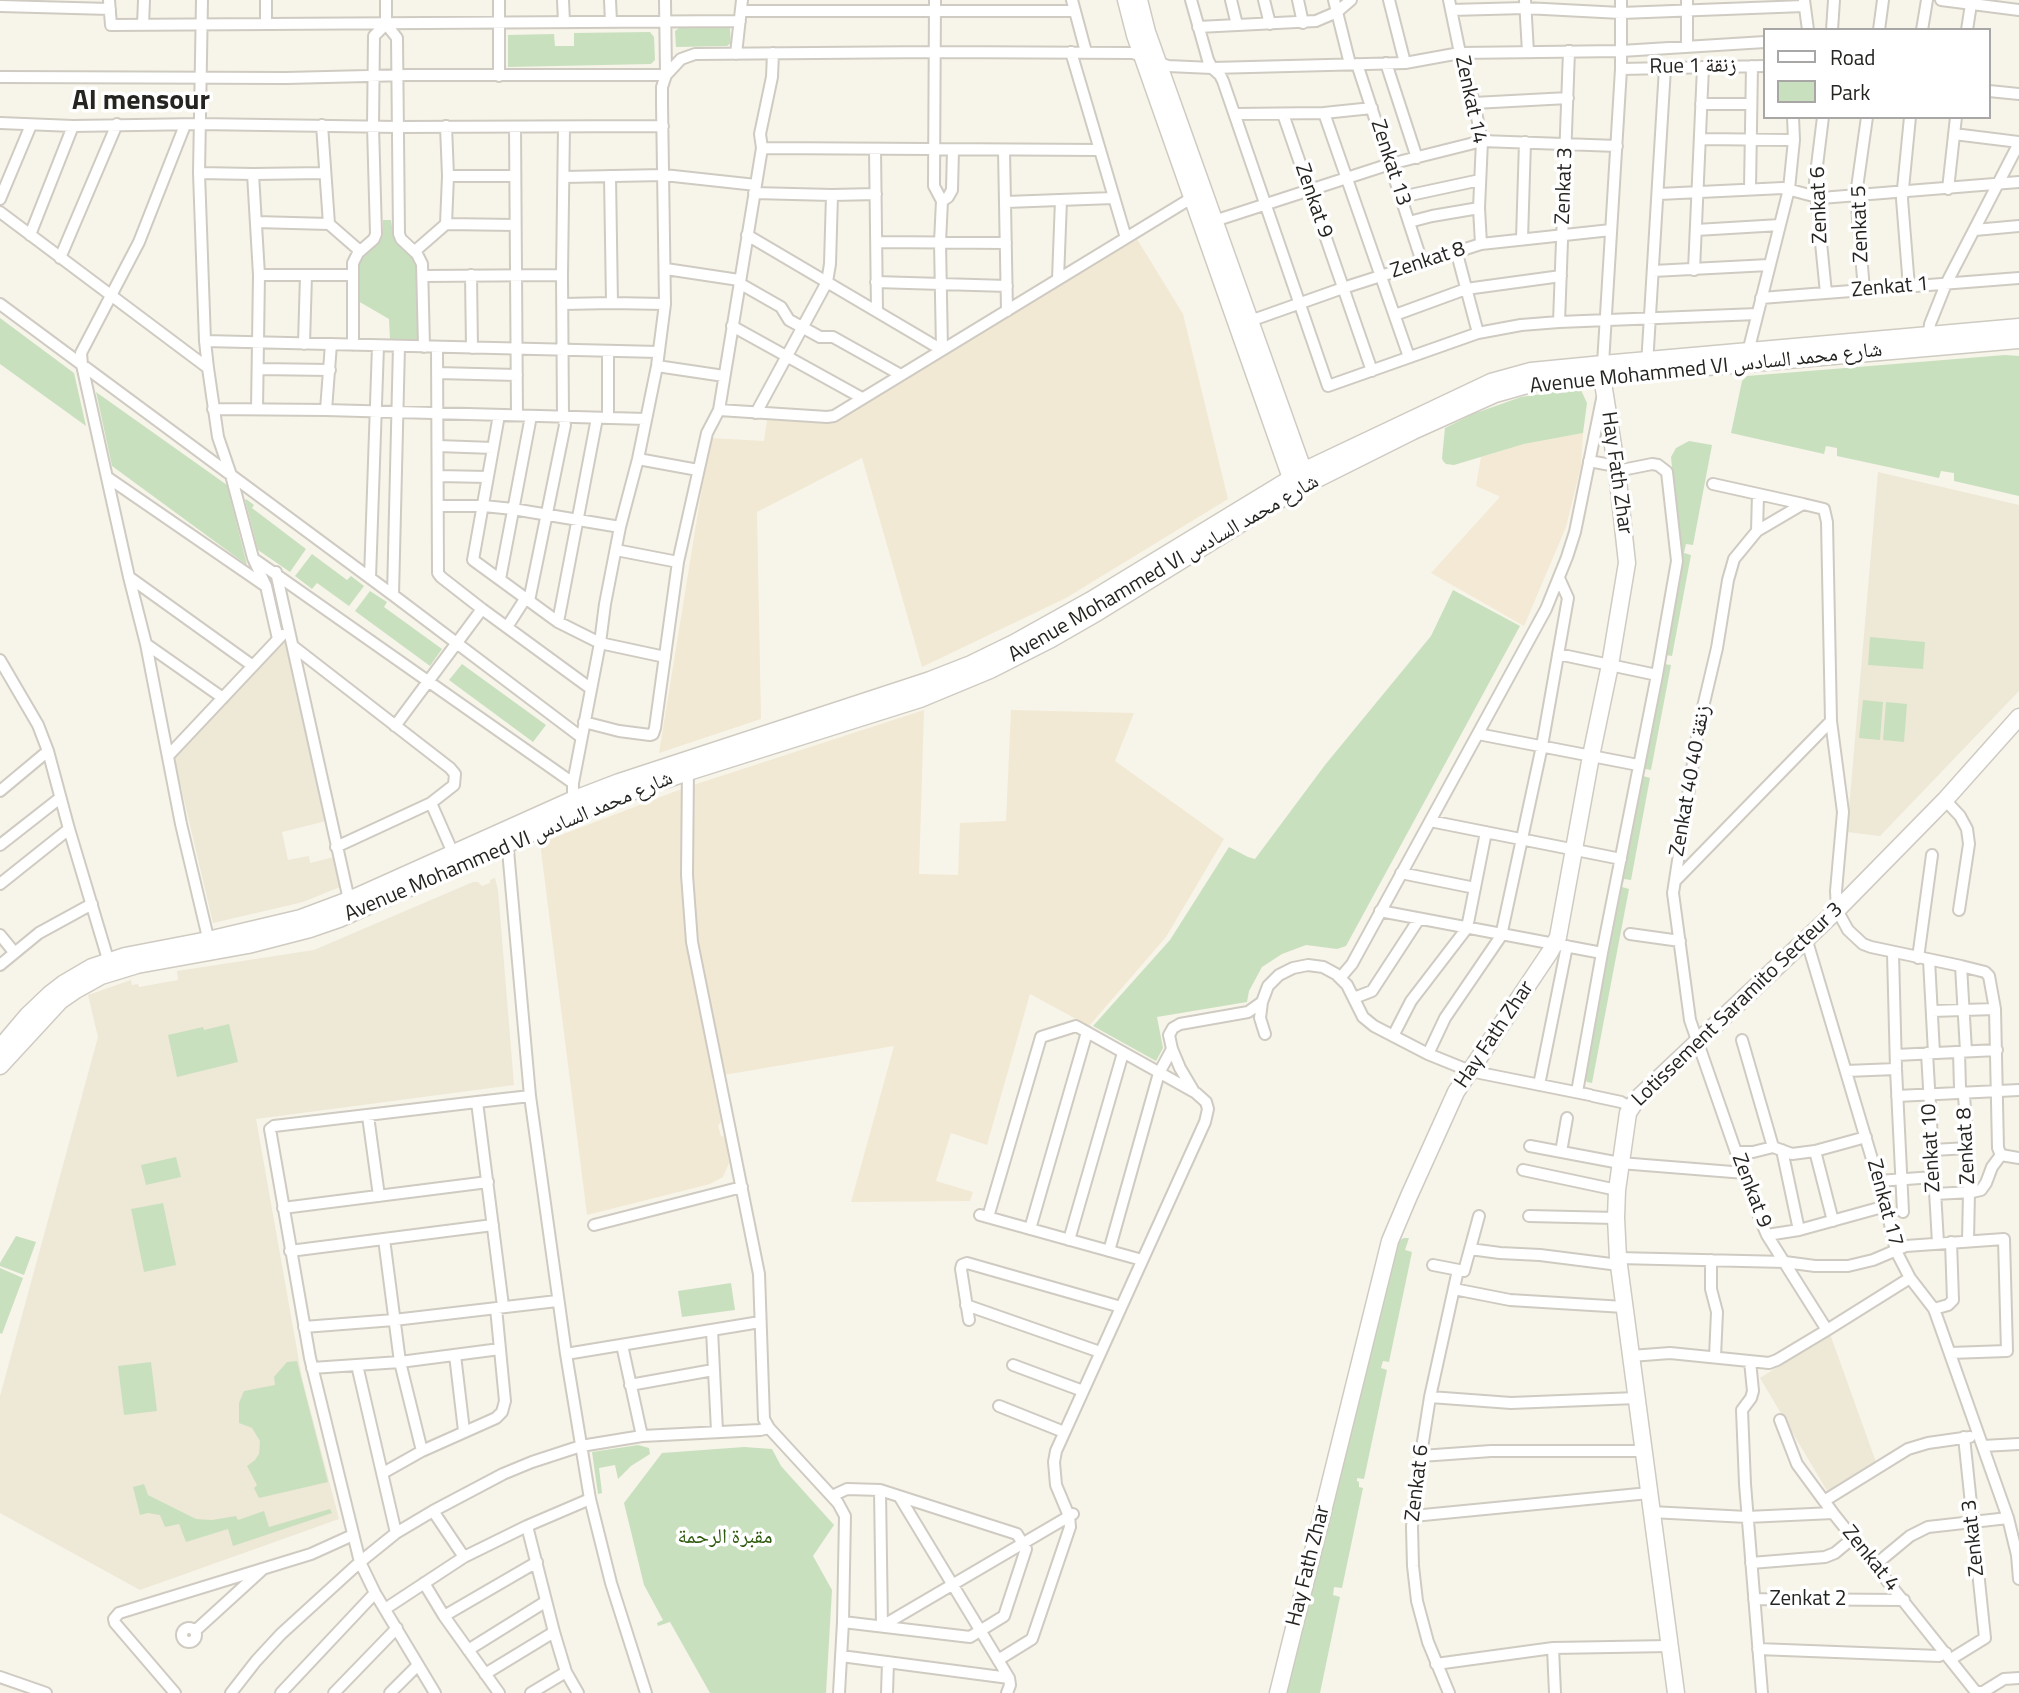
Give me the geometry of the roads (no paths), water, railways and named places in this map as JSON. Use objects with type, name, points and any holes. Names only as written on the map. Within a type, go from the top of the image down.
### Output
[{"type":"street","points":[[143,25],[144,0]]},
{"type":"street","points":[[202,0],[199,173],[208,368],[218,437],[253,558],[266,586],[278,639]]},
{"type":"street","points":[[266,0],[266,24]]},
{"type":"street","points":[[386,0],[386,24],[397,38],[399,234],[415,251],[422,264],[424,347]]},
{"type":"street","points":[[499,0],[499,76]]},
{"type":"street","points":[[563,0],[564,22]]},
{"type":"street","points":[[610,0],[611,22]]},
{"type":"street","points":[[574,807],[573,783],[581,737],[615,550],[638,459],[657,366],[665,304],[662,95],[666,75],[665,0]]},
{"type":"street","points":[[1126,0],[1135,35],[1151,59],[1300,480]]},
{"type":"street","points":[[1139,0],[1151,59],[1194,200],[1209,222],[1250,321],[1300,480]]},
{"type":"street","points":[[1191,0],[1212,68],[1220,75],[1235,114],[1328,386],[1478,333],[1521,325],[1757,314]]},
{"type":"street","points":[[1231,0],[1237,25]]},
{"type":"street","points":[[1264,0],[1270,24]]},
{"type":"street","points":[[1298,0],[1303,23]]},
{"type":"street","name":"Zenkat 13","points":[[1334,0],[1422,262]]},
{"type":"street","points":[[1198,27],[1316,21],[1337,12],[1351,0]]},
{"type":"street","points":[[1389,0],[1405,63]]},
{"type":"street","points":[[1340,978],[1352,964],[1536,629],[1559,578],[1575,532],[1604,376],[1621,69],[1621,0]]},
{"type":"street","points":[[1832,28],[1834,0]]},
{"type":"street","points":[[1879,28],[1882,0]]},
{"type":"street","points":[[1922,28],[1927,0]]},
{"type":"street","points":[[1941,0],[2019,10]]},
{"type":"street","points":[[1450,5],[1525,4],[1621,13],[1687,6],[1804,3],[1808,28]]},
{"type":"street","points":[[0,6],[110,4],[111,26],[665,22],[741,11],[835,6],[1073,5],[1086,52]]},
{"type":"street","points":[[1525,4],[1528,52]]},
{"type":"street","points":[[1967,28],[1971,4]]},
{"type":"street","name":"Zenkat 14","points":[[1450,5],[1482,141],[1479,208],[1481,244]]},
{"type":"street","points":[[935,6],[934,186],[942,201],[942,350]]},
{"type":"street","points":[[1687,6],[1687,47]]},
{"type":"street","points":[[736,54],[741,11]]},
{"type":"street","points":[[353,345],[353,263],[376,234],[374,36],[386,24]]},
{"type":"street","points":[[0,77],[666,75],[676,63],[688,56],[935,52],[1133,53],[1168,65],[1212,68],[1405,63],[1460,53],[1621,51],[1764,42]]},
{"type":"street","name":"Zenkat 3","points":[[1559,322],[1569,51]]},
{"type":"street","points":[[1071,52],[1126,238]]},
{"type":"street","points":[[584,722],[636,734],[653,734],[655,728],[678,562],[707,433],[719,410],[762,148],[760,134],[772,76],[773,54]]},
{"type":"street","points":[[1386,63],[1417,158]]},
{"type":"street","name":"Rue 1 زنقة","points":[[1621,69],[1764,65]]},
{"type":"street","points":[[1750,189],[1752,66]]},
{"type":"street","points":[[1694,270],[1703,67]]},
{"type":"street","points":[[1647,366],[1665,68]]},
{"type":"street","points":[[1991,91],[2019,94]]},
{"type":"street","points":[[1475,103],[1568,98]]},
{"type":"street","points":[[1701,104],[1750,104]]},
{"type":"street","points":[[1235,114],[1324,113],[1372,108]]},
{"type":"street","points":[[1324,113],[1409,357]]},
{"type":"street","name":"Zenkat 9","points":[[1283,114],[1371,371]]},
{"type":"street","points":[[1746,358],[1789,189],[1794,141],[1793,119]]},
{"type":"street","name":"Zenkat 6","points":[[1824,119],[1815,181],[1826,293]]},
{"type":"street","name":"Zenkat 5","points":[[1864,290],[1856,195],[1867,119]]},
{"type":"street","points":[[1909,287],[1902,190],[1910,119]]},
{"type":"street","points":[[1948,189],[1956,119]]},
{"type":"street","points":[[0,123],[73,126],[663,126]]},
{"type":"street","points":[[60,258],[117,124]]},
{"type":"street","points":[[0,199],[31,125]]},
{"type":"street","points":[[185,125],[139,242],[81,353],[146,644],[181,824],[210,946]]},
{"type":"street","points":[[323,125],[329,224]]},
{"type":"street","points":[[30,235],[73,126]]},
{"type":"street","points":[[446,126],[446,224]]},
{"type":"street","points":[[515,127],[517,415]]},
{"type":"street","points":[[507,627],[527,600],[565,425],[562,275],[564,127]]},
{"type":"street","points":[[1929,334],[1930,324],[1946,284],[2019,142],[1954,134]]},
{"type":"street","points":[[1700,139],[1794,141]]},
{"type":"street","points":[[1209,222],[1346,177],[1482,141],[1617,146]]},
{"type":"street","points":[[1522,239],[1525,142]]},
{"type":"street","points":[[762,148],[1100,150]]},
{"type":"street","points":[[875,149],[877,311]]},
{"type":"street","points":[[942,201],[952,190],[953,150]]},
{"type":"street","points":[[1004,150],[1007,311]]},
{"type":"street","points":[[199,173],[325,173]]},
{"type":"street","points":[[253,174],[259,275],[257,409]]},
{"type":"street","points":[[564,177],[664,175],[755,189],[832,195],[876,194]]},
{"type":"street","points":[[448,176],[515,176]]},
{"type":"street","points":[[611,176],[612,303]]},
{"type":"street","points":[[1401,197],[1480,180]]},
{"type":"street","points":[[1659,194],[1789,189],[1816,197],[1997,186],[2019,182]]},
{"type":"street","points":[[756,413],[827,282],[832,195]]},
{"type":"street","points":[[1006,202],[1113,198]]},
{"type":"street","points":[[1058,279],[1060,200]]},
{"type":"street","points":[[719,410],[834,416],[1185,202],[1194,200]]},
{"type":"street","points":[[1409,222],[1479,208]]},
{"type":"street","points":[[0,212],[208,368]]},
{"type":"street","points":[[256,222],[329,224],[360,251]]},
{"type":"street","points":[[415,251],[446,224],[515,225]]},
{"type":"street","points":[[1696,230],[1780,225]]},
{"type":"street","points":[[1975,230],[2019,226]]},
{"type":"street","name":"Zenkat 8","points":[[1250,321],[1456,250],[1481,244],[1611,229]]},
{"type":"street","points":[[747,234],[942,350]]},
{"type":"street","points":[[877,242],[1006,243]]},
{"type":"street","points":[[1456,250],[1478,333]]},
{"type":"street","points":[[1653,271],[1769,265]]},
{"type":"street","points":[[666,269],[739,282],[781,307],[789,320],[820,337],[833,337],[901,375]]},
{"type":"street","points":[[259,275],[352,275]]},
{"type":"street","points":[[304,344],[306,275]]},
{"type":"street","points":[[471,275],[472,348]]},
{"type":"street","points":[[424,276],[562,275]]},
{"type":"street","points":[[1395,315],[1466,289],[1561,276]]},
{"type":"street","name":"Zenkat 1","points":[[1761,298],[2019,278]]},
{"type":"street","points":[[876,282],[1007,286]]},
{"type":"street","points":[[0,304],[581,737]]},
{"type":"street","points":[[563,304],[665,304]]},
{"type":"street","points":[[732,326],[863,398]]},
{"type":"street","name":"Avenue Mohammed VI شارع محمد السادس","points":[[1746,358],[1929,334],[2019,327]]},
{"type":"street","name":"Avenue Mohammed VI شارع محمد السادس","points":[[210,946],[290,935],[340,919],[506,837],[574,807],[687,765],[932,687],[1014,643],[1094,606],[1300,480],[1495,394],[1534,383],[1604,376],[1647,366],[2019,340]]},
{"type":"street","points":[[205,341],[659,352]]},
{"type":"street","points":[[326,410],[331,344]]},
{"type":"street","points":[[370,578],[378,345]]},
{"type":"street","points":[[393,595],[399,346]]},
{"type":"street","points":[[436,347],[438,573],[482,609],[590,688]]},
{"type":"street","points":[[558,622],[578,519],[603,418],[608,351]]},
{"type":"street","points":[[657,366],[724,376]]},
{"type":"street","points":[[258,369],[330,370]]},
{"type":"street","points":[[438,373],[517,375]]},
{"type":"street","name":"Hay Fath Zhar","points":[[1278,1693],[1390,1241],[1456,1092],[1561,945],[1574,849],[1628,563],[1604,376]]},
{"type":"street","points":[[214,410],[326,410],[646,419]]},
{"type":"street","points":[[499,415],[472,560],[558,622],[600,643],[665,657]]},
{"type":"street","points":[[500,579],[531,416]]},
{"type":"street","points":[[438,446],[493,448]]},
{"type":"street","points":[[638,459],[698,470]]},
{"type":"street","points":[[1577,1092],[1677,561],[1667,472],[1652,464],[1616,468],[1589,461]]},
{"type":"street","points":[[438,476],[488,477]]},
{"type":"street","points":[[107,477],[266,586]]},
{"type":"street","points":[[1713,484],[1824,509],[1827,522],[1831,721],[1843,812],[1836,891],[1837,910],[1848,930],[1863,944],[1987,973],[1995,1009],[1995,1091],[1998,1148],[2001,1155]]},
{"type":"street","points":[[1757,531],[1758,494]]},
{"type":"street","name":"Zenkat 40 زنقة 40","points":[[1697,1040],[1688,1012],[1674,893],[1699,724],[1734,559],[1757,531],[1802,504]]},
{"type":"street","points":[[438,506],[513,509],[620,527]]},
{"type":"street","points":[[615,550],[678,562]]},
{"type":"street","points":[[253,558],[573,783]]},
{"type":"street","points":[[276,572],[349,900]]},
{"type":"street","points":[[129,577],[253,666]]},
{"type":"street","points":[[1428,1054],[1445,1018],[1501,936],[1542,746],[1568,598],[1559,578]]},
{"type":"street","points":[[395,726],[482,609]]},
{"type":"street","points":[[168,756],[289,628]]},
{"type":"street","points":[[146,644],[223,698]]},
{"type":"street","points":[[294,647],[455,774],[454,785],[431,803],[336,847]]},
{"type":"street","points":[[1558,654],[1657,675]]},
{"type":"street","points":[[0,660],[38,725],[48,751],[110,967]]},
{"type":"street","points":[[0,685],[10,677]]},
{"type":"street","name":"Lotissement Saramito Secteur 3","points":[[1676,1693],[1618,1261],[1617,1190],[1630,1107],[1636,1098],[1837,910],[1945,800],[2019,717]]},
{"type":"street","points":[[1675,881],[1831,721]]},
{"type":"street","points":[[1478,734],[1638,765]]},
{"type":"street","points":[[0,791],[48,751]]},
{"type":"street","points":[[687,765],[687,876],[692,942],[759,1275],[764,1419],[769,1428],[838,1503],[845,1516],[839,1693]]},
{"type":"street","points":[[0,845],[60,798]]},
{"type":"street","points":[[1945,800],[1964,822],[1969,844],[1959,910]]},
{"type":"street","points":[[431,803],[453,853]]},
{"type":"street","points":[[1430,821],[1620,859]]},
{"type":"street","points":[[0,884],[69,830]]},
{"type":"street","points":[[1393,1036],[1411,1001],[1467,928],[1486,832]]},
{"type":"street","points":[[506,837],[530,1096],[557,1301],[590,1499],[611,1583],[644,1692]]},
{"type":"street","name":"Avenue Mohammed VI شارع محمد السادس","points":[[0,1048],[50,993],[76,976],[110,967],[137,965],[301,918],[349,900],[453,853],[506,837]]},
{"type":"street","points":[[1681,839],[1689,848],[1702,852]]},
{"type":"street","name":"Zenkat 10","points":[[1933,855],[1923,959],[1932,1012],[1929,1095],[1938,1243]]},
{"type":"street","points":[[1401,873],[1475,888]]},
{"type":"street","points":[[0,965],[39,933],[92,904]]},
{"type":"street","points":[[1380,911],[1602,953]]},
{"type":"street","points":[[1354,998],[1372,991],[1419,919]]},
{"type":"street","points":[[1630,934],[1680,941]]},
{"type":"street","points":[[0,935],[14,952]]},
{"type":"street","name":"Zenkat 17","points":[[1806,938],[1886,1206],[1896,1251],[1910,1278],[1934,1309],[2008,1518],[2018,1555],[2019,1579]]},
{"type":"street","points":[[1539,1085],[1561,945]]},
{"type":"street","points":[[1893,953],[1903,1212]]},
{"type":"street","points":[[1265,1034],[1261,1018],[1262,1002],[1268,986],[1279,975],[1293,968],[1308,965],[1322,967],[1347,985],[1363,1017],[1374,1026],[1428,1054],[1470,1071],[1577,1092],[1621,1102],[1630,1107]]},
{"type":"street","name":"Zenkat 8","points":[[1961,966],[1963,1010],[1960,1088],[1968,1148],[1968,1241]]},
{"type":"street","name":"Avenue Mohammed VI شارع محمد السادس","points":[[0,1066],[60,1001],[110,967]]},
{"type":"street","points":[[1196,1093],[1180,1068],[1169,1035],[1176,1026],[1248,1012],[1262,1002]]},
{"type":"street","points":[[1932,1012],[1995,1009]]},
{"type":"street","points":[[998,1660],[1032,1639],[1070,1527],[1071,1515],[1056,1485],[1056,1451],[1208,1116],[1206,1102],[1196,1093],[1076,1026],[1041,1037],[984,1216],[1142,1260]]},
{"type":"street","points":[[1030,1229],[1087,1032]]},
{"type":"street","name":"Zenkat 9","points":[[1697,1040],[1767,1235],[1827,1330]]},
{"type":"street","points":[[1742,1040],[1778,1149],[1798,1230]]},
{"type":"street","points":[[1109,1251],[1159,1073],[1172,1049]]},
{"type":"street","points":[[1896,1055],[1997,1049]]},
{"type":"street","points":[[1069,1240],[1123,1052]]},
{"type":"street","points":[[1846,1071],[1896,1069]]},
{"type":"street","points":[[1897,1096],[2019,1090]]},
{"type":"street","points":[[435,1693],[360,1562],[312,1368],[269,1133],[272,1127],[530,1096]]},
{"type":"street","points":[[383,1473],[422,1451],[495,1418],[504,1410],[493,1225],[478,1102]]},
{"type":"street","points":[[368,1116],[379,1196]]},
{"type":"street","points":[[1561,1152],[1567,1118]]},
{"type":"street","points":[[1736,1152],[1778,1149],[1791,1154],[1815,1151],[1866,1137]]},
{"type":"street","points":[[1530,1146],[1620,1163],[1745,1173]]},
{"type":"street","points":[[1933,1150],[1968,1148]]},
{"type":"street","points":[[1815,1151],[1833,1221]]},
{"type":"street","points":[[2001,1155],[2019,1158]]},
{"type":"street","points":[[1935,1194],[1977,1192],[1983,1187],[2001,1155]]},
{"type":"street","points":[[1523,1170],[1617,1190]]},
{"type":"street","points":[[1878,1181],[1934,1177]]},
{"type":"street","points":[[283,1208],[488,1182]]},
{"type":"street","points":[[594,1224],[742,1187]]},
{"type":"street","points":[[1767,1235],[1798,1230],[1886,1206]]},
{"type":"street","points":[[1479,1216],[1470,1249],[1618,1261],[1712,1260],[1848,1266],[1873,1260],[1906,1246],[2004,1239],[2007,1351],[1950,1353]]},
{"type":"street","points":[[1529,1216],[1616,1217]]},
{"type":"street","points":[[290,1251],[493,1225]]},
{"type":"street","points":[[384,1239],[400,1362],[422,1451]]},
{"type":"street","points":[[1934,1309],[1948,1305],[1953,1300],[1951,1242]]},
{"type":"street","name":"Zenkat 6","points":[[1449,1693],[1423,1628],[1415,1592],[1413,1517],[1430,1397],[1458,1270],[1464,1271],[1470,1249]]},
{"type":"street","points":[[1712,1260],[1712,1289],[1717,1312],[1715,1357]]},
{"type":"street","points":[[969,1320],[961,1269],[962,1265],[967,1263],[1121,1307]]},
{"type":"street","points":[[1433,1265],[1458,1270]]},
{"type":"street","points":[[1631,1356],[1670,1353],[1769,1363],[1910,1278]]},
{"type":"street","points":[[1454,1289],[1510,1300],[1624,1307]]},
{"type":"street","points":[[304,1327],[394,1320],[557,1301]]},
{"type":"street","points":[[966,1305],[1100,1352]]},
{"type":"street","points":[[566,1354],[760,1322]]},
{"type":"street","points":[[712,1330],[718,1431]]},
{"type":"street","points":[[622,1345],[642,1436]]},
{"type":"street","points":[[312,1368],[400,1362],[500,1349]]},
{"type":"street","points":[[455,1355],[464,1432]]},
{"type":"street","points":[[1750,1361],[1753,1391],[1742,1410],[1747,1517],[1762,1693]]},
{"type":"street","points":[[357,1365],[396,1533]]},
{"type":"street","points":[[1013,1365],[1083,1391]]},
{"type":"street","points":[[630,1385],[713,1370]]},
{"type":"street","points":[[1430,1397],[1511,1403],[1636,1398]]},
{"type":"street","points":[[999,1406],[1064,1433]]},
{"type":"street","name":"Zenkat 4","points":[[1780,1420],[1797,1464],[1975,1690],[1983,1692],[2004,1679],[2019,1678]]},
{"type":"street","points":[[231,1693],[281,1634],[396,1533],[513,1469],[581,1446],[642,1436],[769,1428]]},
{"type":"street","points":[[1824,1501],[1908,1449],[1928,1443],[1964,1437],[2019,1444]]},
{"type":"street","name":"Zenkat 3","points":[[1949,1656],[1985,1638],[1964,1437]]},
{"type":"street","points":[[1421,1456],[1491,1451],[1643,1451]]},
{"type":"street","points":[[832,1496],[847,1489],[880,1490],[1017,1534],[1026,1549],[1004,1616],[970,1637],[843,1622]]},
{"type":"street","points":[[880,1490],[882,1626]]},
{"type":"street","points":[[1413,1517],[1648,1493]]},
{"type":"street","points":[[899,1496],[1009,1678],[1007,1693]]},
{"type":"street","points":[[385,1609],[464,1556],[590,1499]]},
{"type":"street","points":[[433,1511],[464,1556]]},
{"type":"street","points":[[1651,1512],[1747,1517],[1833,1513]]},
{"type":"street","points":[[882,1626],[1071,1515]]},
{"type":"street","points":[[1875,1565],[1920,1530],[1928,1527],[2008,1518]]},
{"type":"street","points":[[527,1526],[545,1602],[566,1672],[578,1693]]},
{"type":"street","points":[[175,1693],[114,1619],[119,1613],[311,1554],[353,1535]]},
{"type":"street","points":[[1751,1563],[1825,1557],[1835,1553],[1853,1538]]},
{"type":"street","points":[[444,1616],[537,1562]]},
{"type":"street","points":[[195,1631],[265,1567]]},
{"type":"street","points":[[424,1583],[499,1693]]},
{"type":"street","points":[[281,1693],[375,1592]]},
{"type":"street","name":"Zenkat 2","points":[[1754,1600],[1904,1600]]},
{"type":"street","points":[[468,1650],[545,1602]]},
{"type":"street","points":[[334,1693],[397,1628]]},
{"type":"street","points":[[485,1674],[554,1632]]},
{"type":"street","points":[[1436,1664],[1553,1648],[1669,1646]]},
{"type":"street","points":[[1553,1648],[1555,1693]]},
{"type":"street","points":[[1758,1648],[1949,1656]]},
{"type":"street","points":[[841,1656],[1009,1678]]},
{"type":"street","points":[[887,1693],[888,1662]]},
{"type":"street","points":[[390,1693],[418,1665]]},
{"type":"street","points":[[531,1693],[566,1672]]},
{"type":"street","points":[[0,1677],[46,1693]]},
{"type":"district","name":"Al mensour","points":[[141,102]]},
{"type":"park label","name":"مقبرة الرحمة","points":[[725,1538]]}]
